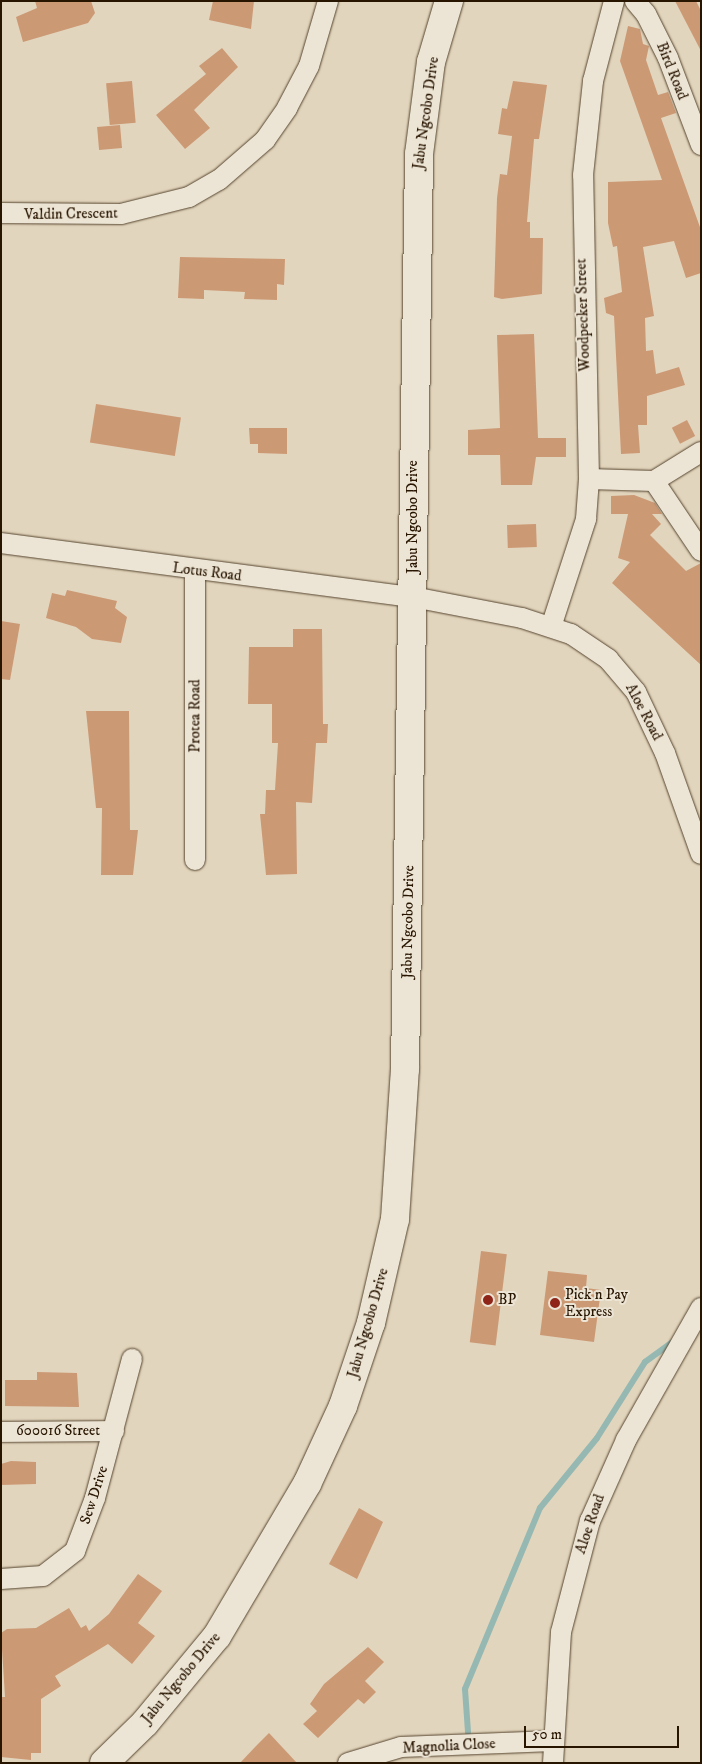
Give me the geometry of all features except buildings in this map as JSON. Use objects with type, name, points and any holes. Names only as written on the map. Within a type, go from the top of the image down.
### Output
[{"type":"main road","name":"Jabu Ngcobo Drive","points":[[104,1763],[145,1723],[217,1636],[265,1562],[342,1406],[371,1323],[395,1219],[402,1150],[413,596],[414,283],[419,154],[431,62],[449,1]]},
{"type":"street","name":"Valdin Crescent","points":[[1,213],[121,214],[189,197],[219,180],[265,140],[287,108],[309,66],[328,1]]},
{"type":"street","name":"Woodpecker Street","points":[[551,627],[582,538],[589,479],[583,175],[592,81],[614,1]]},
{"type":"street","name":"Bird Road","points":[[635,1],[646,14],[668,58],[701,145]]},
{"type":"street","points":[[589,479],[654,481],[701,452]]},
{"type":"street","points":[[654,481],[701,550]]},
{"type":"street","name":"Lotus Road","points":[[1,543],[195,571],[413,596]]},
{"type":"street","name":"Protea Road","points":[[195,571],[195,860]]},
{"type":"street","name":"Aloe Road","points":[[413,596],[551,627],[592,646],[636,692],[665,754],[701,854]]},
{"type":"street","name":"Aloe Road","points":[[553,1763],[560,1632],[590,1521],[626,1440],[701,1308]]},
{"type":"street","name":"Sew Drive","points":[[1,1579],[43,1576],[70,1558],[95,1498],[132,1359]]},
{"type":"street","name":"600016 Street","points":[[1,1432],[114,1431]]},
{"type":"street","name":"Magnolia Close","points":[[348,1763],[401,1747],[553,1741]]},
{"type":"waterway","points":[[468,1732],[465,1689],[540,1508],[597,1438],[645,1362],[675,1340]]},
{"type":"place","name":"BP","points":[[488,1300]]},
{"type":"place","name":"Pick n Pay Express","points":[[555,1303]]}]
